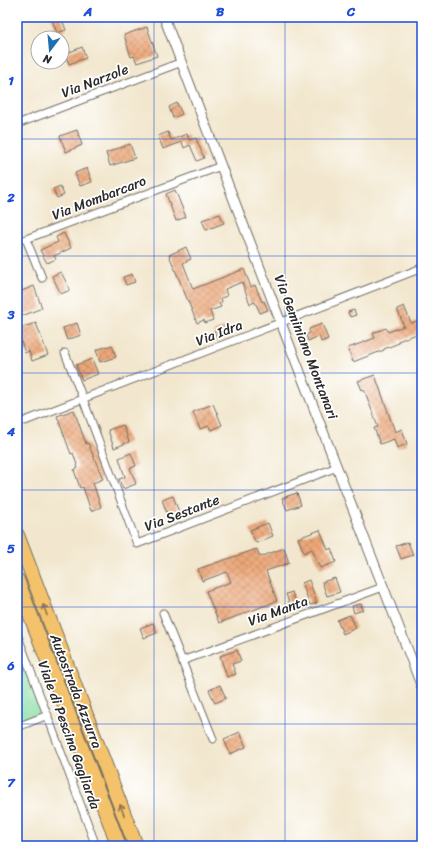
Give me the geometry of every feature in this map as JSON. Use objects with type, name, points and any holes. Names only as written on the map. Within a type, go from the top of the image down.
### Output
[{"type":"highway","name":"Autostrada Azzurra","points":[[17,535],[136,846]]},
{"type":"highway","name":"Autostrada Azzurra","points":[[17,580],[119,846]]},
{"type":"street","name":"Via Geminiano Montanari","points":[[164,17],[422,687]]},
{"type":"street","name":"Via Narzole","points":[[17,124],[182,62]]},
{"type":"street","name":"Via Mombarcaro","points":[[42,278],[26,239],[221,166]]},
{"type":"street","name":"Via Idra","points":[[25,421],[422,268]]},
{"type":"street","name":"Via Sestante","points":[[64,354],[83,399],[137,544],[337,467]]},
{"type":"street","name":"Via Manta","points":[[182,661],[383,586]]},
{"type":"street","points":[[163,613],[213,739]]},
{"type":"street","name":"Viale di Pescina Gagliarda","points":[[17,634],[96,846]]},
{"type":"street","points":[[17,727],[48,715]]},
{"type":"green space","points":[[17,645],[42,713],[17,722]]},
{"type":"building","points":[[51,17],[61,17],[66,30],[56,30]]},
{"type":"building","points":[[147,27],[157,56],[137,63],[134,56],[131,57],[124,35]]},
{"type":"building","points":[[82,47],[86,58],[70,64],[70,52]]},
{"type":"building","points":[[177,103],[182,114],[173,118],[169,107]]},
{"type":"building","points":[[77,130],[82,145],[66,152],[60,136]]},
{"type":"building","points":[[168,132],[171,140],[187,134],[189,140],[196,138],[204,158],[197,161],[190,145],[184,148],[182,142],[163,149],[158,136]]},
{"type":"building","points":[[130,144],[135,158],[110,166],[106,153]]},
{"type":"building","points":[[87,168],[92,182],[80,186],[75,173]]},
{"type":"building","points":[[60,186],[64,195],[57,198],[53,189]]},
{"type":"building","points":[[175,190],[186,217],[176,221],[166,194]]},
{"type":"building","points":[[220,214],[224,223],[206,230],[202,220]]},
{"type":"building","points":[[64,233],[71,248],[54,256],[56,259],[47,263],[40,250],[58,242],[56,237]]},
{"type":"building","points":[[186,247],[191,259],[183,263],[193,289],[244,269],[251,287],[255,285],[262,302],[264,301],[268,310],[260,313],[255,302],[250,304],[242,282],[225,289],[227,296],[221,298],[222,302],[219,303],[221,307],[210,311],[213,320],[205,323],[204,320],[197,323],[169,255]]},
{"type":"building","points":[[61,272],[70,290],[61,294],[52,276]]},
{"type":"building","points":[[132,274],[135,282],[126,285],[123,277]]},
{"type":"building","points":[[34,286],[42,308],[17,318],[17,293]]},
{"type":"building","points":[[404,306],[411,323],[421,320],[422,332],[398,341],[399,343],[384,350],[353,362],[348,348],[375,338],[373,333],[386,328],[388,332],[404,326],[397,309]]},
{"type":"building","points":[[354,310],[356,315],[350,317],[348,312]]},
{"type":"building","points":[[36,323],[48,355],[32,361],[29,351],[25,353],[19,335],[22,334],[20,328]]},
{"type":"building","points":[[77,323],[81,335],[67,340],[63,328]]},
{"type":"building","points":[[322,324],[328,339],[321,342],[319,336],[308,341],[306,335],[310,333],[309,329]]},
{"type":"building","points":[[226,327],[229,334],[217,338],[214,331]]},
{"type":"building","points":[[112,345],[116,357],[100,362],[96,350]]},
{"type":"building","points":[[92,359],[98,374],[82,380],[76,365]]},
{"type":"building","points":[[375,375],[395,432],[402,429],[407,444],[397,448],[394,439],[380,444],[374,428],[378,427],[364,389],[362,390],[358,381]]},
{"type":"building","points":[[213,404],[222,425],[211,430],[209,426],[200,429],[193,412]]},
{"type":"building","points":[[74,410],[86,444],[88,443],[103,479],[93,483],[101,507],[91,511],[83,487],[80,488],[74,470],[78,468],[73,453],[71,454],[57,416]]},
{"type":"building","points":[[123,425],[129,442],[114,448],[108,430]]},
{"type":"building","points":[[131,453],[136,466],[130,468],[136,484],[123,489],[119,479],[125,477],[119,458]]},
{"type":"building","points":[[297,493],[301,505],[287,510],[282,498]]},
{"type":"building","points":[[173,496],[179,512],[168,516],[162,500]]},
{"type":"building","points":[[268,523],[273,536],[256,543],[250,530]]},
{"type":"building","points":[[320,530],[328,550],[331,548],[336,562],[320,568],[312,549],[304,553],[298,538]]},
{"type":"building","points":[[408,542],[413,555],[401,559],[396,546]]},
{"type":"building","points":[[284,548],[289,563],[266,571],[277,601],[219,623],[206,591],[231,582],[227,572],[202,581],[198,569],[257,549],[260,557]]},
{"type":"building","points":[[335,578],[340,592],[327,596],[322,582]]},
{"type":"building","points":[[309,580],[317,603],[310,605],[302,583]]},
{"type":"building","points":[[292,592],[296,602],[290,605],[286,594]]},
{"type":"building","points":[[361,604],[363,610],[354,613],[352,606]]},
{"type":"building","points":[[350,615],[356,628],[343,634],[337,620]]},
{"type":"building","points":[[153,623],[157,633],[144,638],[140,628]]},
{"type":"building","points":[[237,650],[241,661],[232,664],[236,674],[227,677],[220,656]]},
{"type":"building","points":[[220,685],[226,698],[215,703],[209,690]]},
{"type":"building","points":[[240,732],[246,747],[230,754],[224,739]]}]
